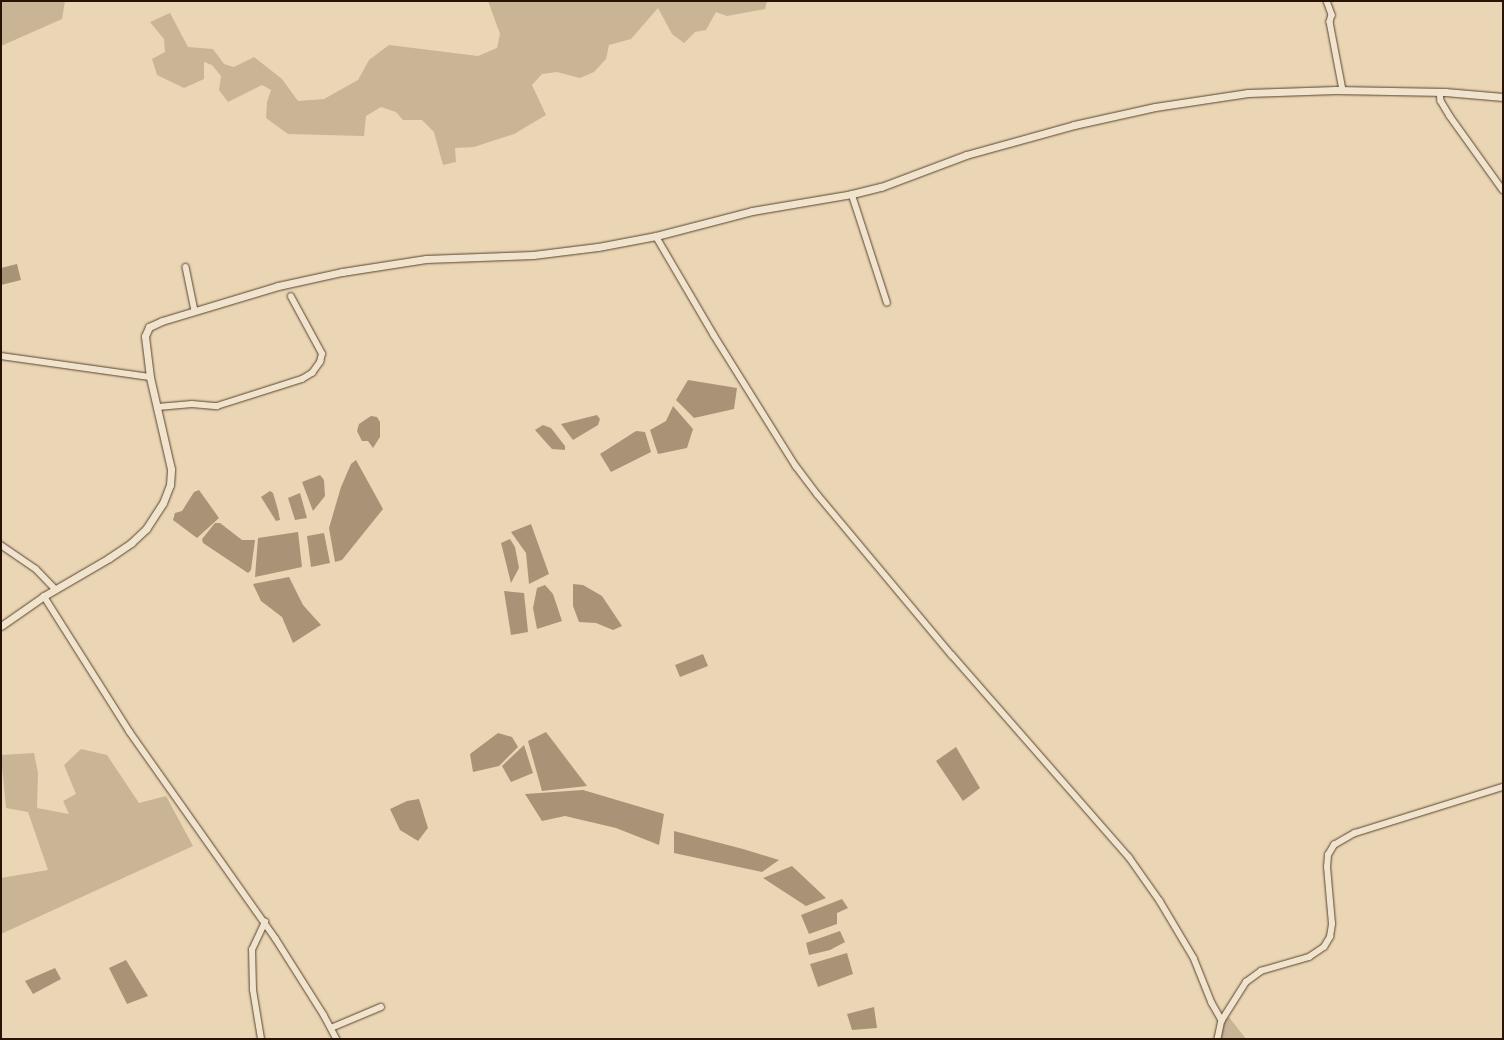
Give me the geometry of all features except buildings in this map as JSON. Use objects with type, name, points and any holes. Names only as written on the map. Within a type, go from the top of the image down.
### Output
[{"type":"street","points":[[1327,1],[1332,15],[1330,22],[1343,90]]},
{"type":"street","points":[[1,626],[44,596],[131,543],[146,529],[163,503],[170,485],[171,469],[150,377],[145,336],[149,327],[162,320],[278,286],[342,272],[426,259],[533,255],[598,247],[656,236],[752,211],[852,194],[881,187],[975,153],[1074,125],[1155,107],[1248,93],[1343,90],[1440,92],[1503,97]]},
{"type":"street","points":[[1440,92],[1441,101],[1450,116],[1503,190]]},
{"type":"street","points":[[852,194],[886,302]]},
{"type":"street","points":[[656,236],[796,466],[952,655],[1129,858],[1160,901],[1194,958],[1212,1003],[1222,1020]]},
{"type":"street","points":[[186,267],[195,311]]},
{"type":"street","points":[[158,407],[217,406],[302,380],[312,373],[320,362],[322,354],[291,297]]},
{"type":"street","points":[[1,356],[150,377]]},
{"type":"street","points":[[1,545],[36,569],[56,590]]},
{"type":"street","points":[[44,596],[130,732],[265,922],[337,1039]]},
{"type":"street","points":[[1218,1039],[1222,1020],[1246,982],[1260,972],[1309,957],[1324,947],[1330,937],[1332,912],[1327,867],[1328,855],[1334,845],[1355,832],[1503,787]]},
{"type":"street","points":[[261,1039],[252,980],[252,950],[265,922]]},
{"type":"street","points":[[331,1028],[380,1006]]},
{"type":"shaded area","points":[[1,1],[65,1],[62,19],[1,46]]},
{"type":"shaded area","points":[[488,1],[767,1],[765,9],[727,16],[716,12],[706,30],[695,32],[684,43],[672,34],[658,8],[631,39],[609,45],[606,59],[594,72],[580,78],[557,72],[542,74],[532,85],[546,115],[514,134],[474,147],[455,148],[456,162],[443,165],[434,132],[422,120],[403,120],[396,112],[381,107],[366,116],[364,136],[288,134],[266,118],[267,102],[271,90],[262,85],[228,102],[219,90],[221,76],[212,65],[204,62],[204,79],[184,88],[157,75],[152,59],[165,52],[164,39],[150,22],[170,13],[188,47],[213,49],[224,64],[234,67],[254,57],[282,79],[298,101],[324,99],[358,80],[369,60],[389,45],[478,56],[497,48],[500,34]]},
{"type":"shaded area","points":[[17,264],[21,280],[1,285],[1,268]]},
{"type":"shaded area","points":[[688,380],[737,388],[734,409],[694,418],[676,400]]},
{"type":"shaded area","points":[[673,406],[693,429],[687,448],[658,454],[650,430],[666,421]]},
{"type":"shaded area","points":[[597,415],[600,419],[598,425],[573,440],[561,424]]},
{"type":"shaded area","points":[[371,416],[377,417],[380,422],[380,437],[373,448],[368,441],[362,441],[357,431],[359,424]]},
{"type":"shaded area","points":[[543,425],[551,428],[565,446],[565,450],[552,449],[535,430]]},
{"type":"shaded area","points":[[636,431],[645,432],[651,452],[611,472],[600,454]]},
{"type":"shaded area","points":[[356,460],[383,509],[342,560],[335,562],[329,528],[341,487],[351,464]]},
{"type":"shaded area","points":[[320,475],[324,480],[325,496],[313,511],[302,482]]},
{"type":"shaded area","points":[[199,490],[219,518],[197,538],[173,520],[175,513],[182,511],[194,492]]},
{"type":"shaded area","points":[[270,491],[273,493],[280,520],[276,521],[261,497]]},
{"type":"shaded area","points":[[300,493],[307,518],[295,520],[288,498]]},
{"type":"shaded area","points":[[215,523],[220,523],[242,540],[255,540],[251,570],[248,573],[203,543],[202,539]]},
{"type":"shaded area","points":[[531,524],[549,574],[529,584],[526,553],[511,532]]},
{"type":"shaded area","points":[[298,532],[302,567],[255,577],[258,538]]},
{"type":"shaded area","points":[[324,533],[330,563],[311,567],[307,536]]},
{"type":"shaded area","points":[[510,539],[515,547],[519,568],[511,583],[501,543]]},
{"type":"shaded area","points":[[289,577],[303,605],[321,625],[293,643],[282,617],[261,601],[253,584]]},
{"type":"shaded area","points":[[573,584],[583,585],[602,596],[622,626],[613,630],[596,623],[579,622],[573,606]]},
{"type":"shaded area","points":[[545,585],[553,594],[562,621],[537,629],[533,608],[537,588]]},
{"type":"shaded area","points":[[504,591],[524,593],[528,632],[511,635]]},
{"type":"shaded area","points":[[703,654],[708,666],[680,677],[675,665]]},
{"type":"shaded area","points":[[546,732],[587,786],[542,791],[528,741]]},
{"type":"shaded area","points":[[498,733],[512,737],[518,747],[499,766],[473,772],[470,754]]},
{"type":"shaded area","points":[[524,745],[533,773],[511,782],[502,766]]},
{"type":"shaded area","points":[[956,747],[980,788],[963,801],[936,761]]},
{"type":"shaded area","points":[[81,749],[107,755],[139,803],[166,796],[193,846],[1,934],[1,878],[48,870],[28,812],[6,808],[1,755],[34,753],[38,773],[37,808],[69,814],[63,801],[76,794],[64,765]]},
{"type":"shaded area","points":[[583,790],[664,814],[659,845],[616,828],[565,816],[542,821],[525,794]]},
{"type":"shaded area","points":[[419,799],[428,828],[418,841],[400,830],[390,809],[407,801]]},
{"type":"shaded area","points":[[674,831],[779,860],[762,872],[674,853]]},
{"type":"shaded area","points":[[792,866],[826,898],[806,906],[763,878]]},
{"type":"shaded area","points":[[842,899],[848,908],[837,913],[837,924],[809,934],[801,915]]},
{"type":"shaded area","points":[[840,931],[845,942],[830,950],[809,955],[806,943]]},
{"type":"shaded area","points":[[847,953],[853,974],[818,987],[810,964]]},
{"type":"shaded area","points":[[126,960],[148,996],[127,1004],[109,968]]},
{"type":"shaded area","points":[[55,968],[61,979],[33,994],[25,981]]},
{"type":"shaded area","points":[[874,1007],[877,1028],[852,1030],[847,1014]]},
{"type":"shaded area","points":[[1229,1017],[1246,1039],[1218,1039],[1222,1020]]}]
